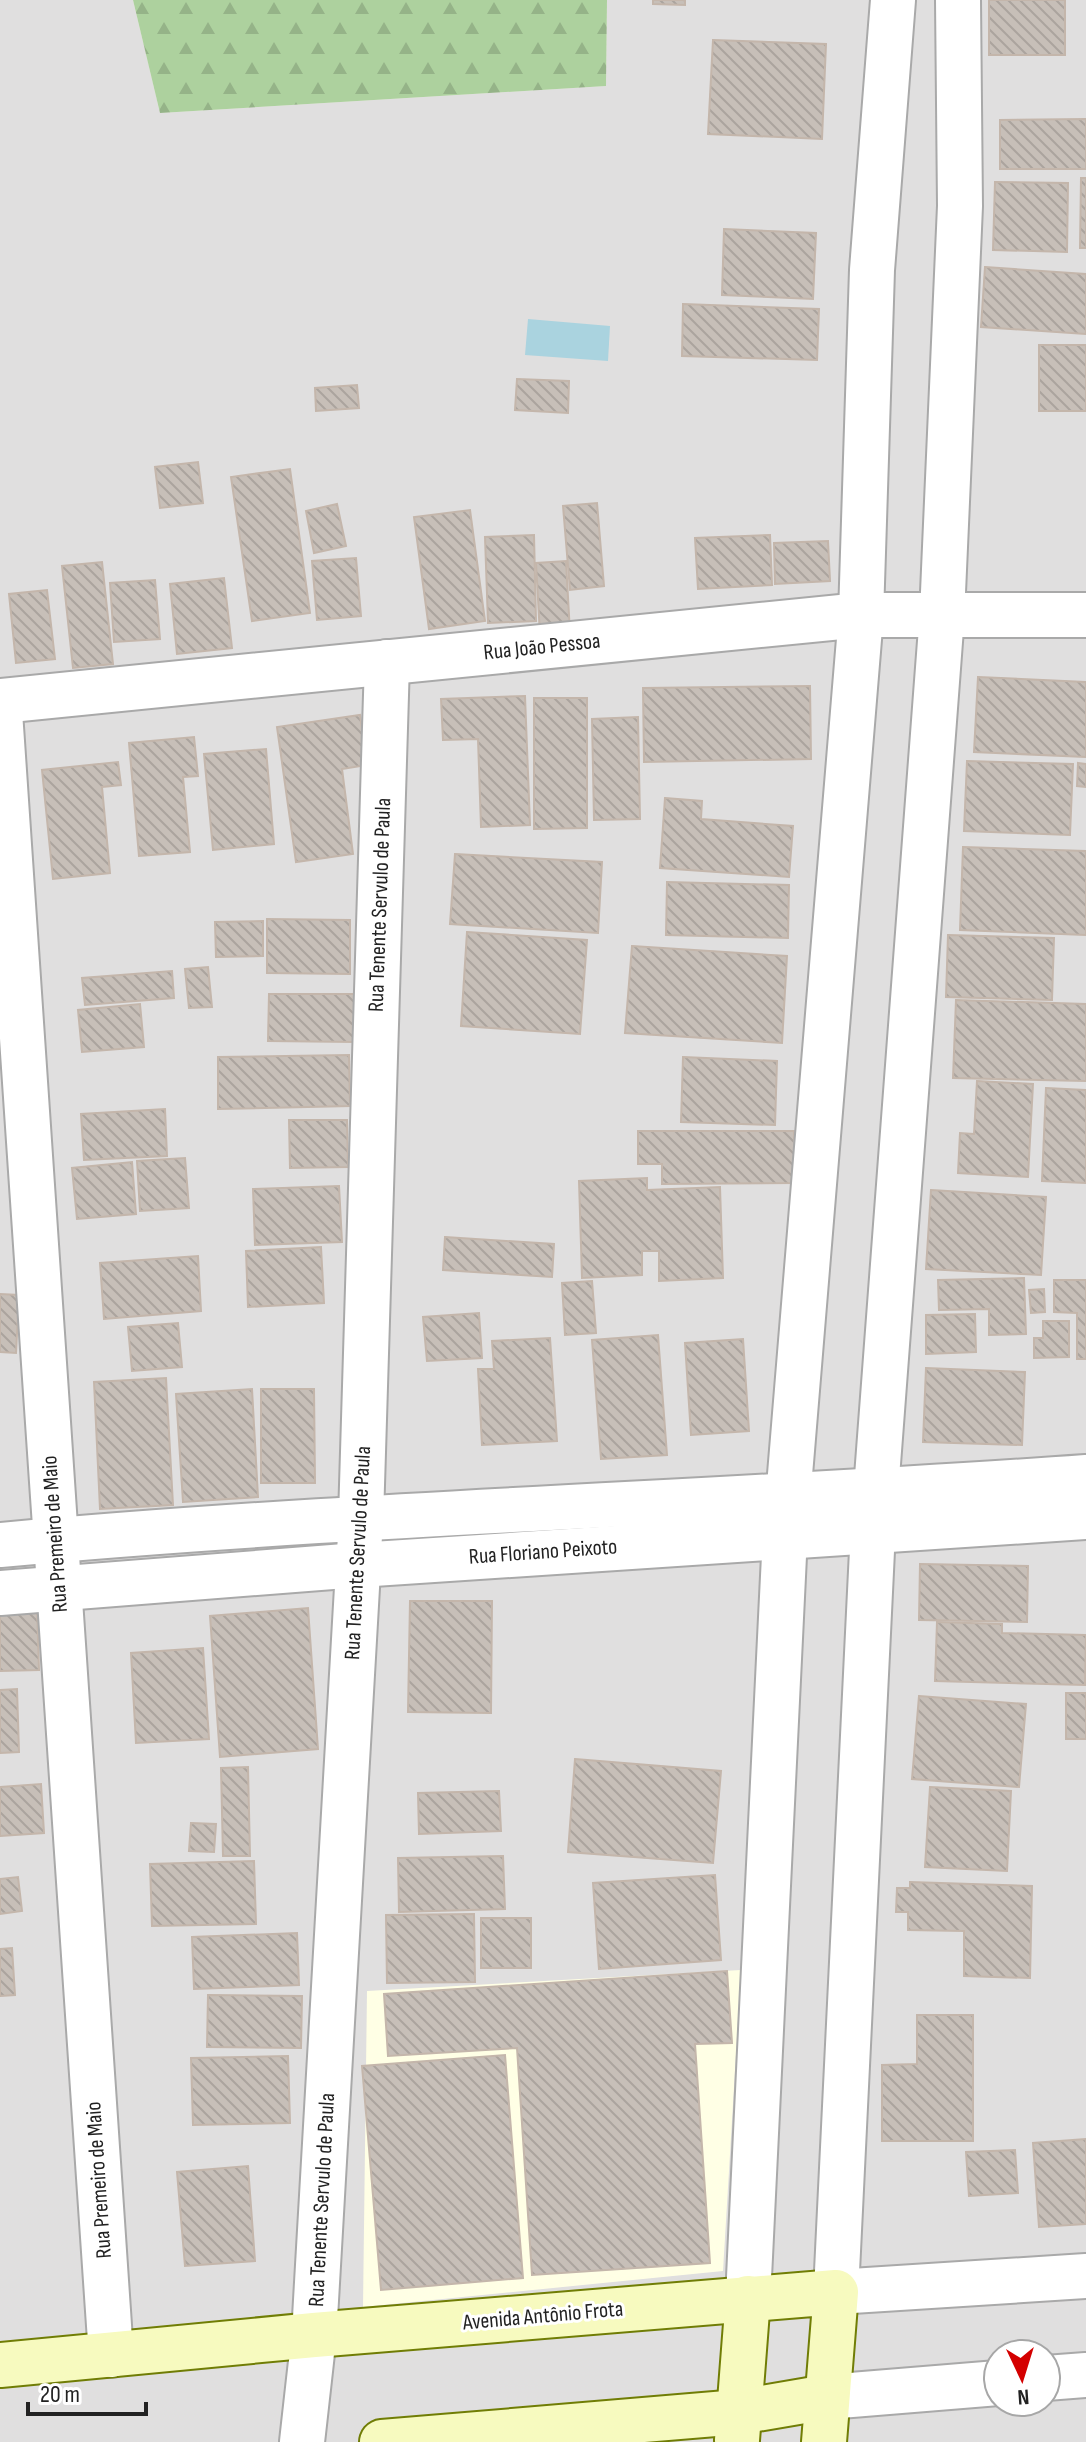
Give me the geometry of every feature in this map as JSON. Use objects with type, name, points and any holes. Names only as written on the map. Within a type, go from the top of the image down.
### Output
[{"type":"main road","name":"Avenida Antônio Frota","points":[[0,2365],[314,2335],[836,2292]]},
{"type":"main road","points":[[824,2442],[836,2292]]},
{"type":"main road","points":[[738,2427],[748,2298]]},
{"type":"main road","points":[[382,2442],[738,2427],[827,2397]]},
{"type":"street","points":[[748,2298],[787,1515],[861,615],[872,270],[893,0]]},
{"type":"street","points":[[836,2292],[876,1511],[942,615],[960,206],[958,0]]},
{"type":"street","name":"Rua João Pessoa","points":[[0,701],[861,615],[1086,615]]},
{"type":"street","name":"Rua Tenente Servulo de Paula","points":[[302,2442],[314,2335],[361,1518],[387,662]]},
{"type":"street","name":"Rua Premeiro de Maio","points":[[0,712],[111,2355]]},
{"type":"street","name":"Rua Floriano Peixoto","points":[[876,1511],[1086,1477]]},
{"type":"street","name":"Rua Floriano Peixoto","points":[[0,1545],[361,1518],[787,1515],[876,1511],[1086,1517]]},
{"type":"street","name":"Rua Floriano Peixoto","points":[[0,1593],[358,1565],[787,1515]]},
{"type":"street","name":"Avenida Antônio Frota","points":[[836,2292],[1086,2276]]},
{"type":"street","points":[[1062,2377],[1086,2375]]},
{"type":"street","points":[[827,2397],[982,2384]]},
{"type":"shaded area","points":[[0,0],[133,0],[160,113],[606,86],[607,0],[1086,0],[1086,2442],[0,2442]]},
{"type":"shaded area","points":[[741,1970],[723,2271],[363,2307],[367,1991]]},
{"type":"green space","points":[[133,0],[607,0],[606,86],[160,113]]},
{"type":"water","points":[[528,319],[610,326],[608,361],[525,355]]},
{"type":"building","points":[[653,0],[685,0],[685,5],[653,4]]},
{"type":"building","points":[[989,0],[1065,0],[1065,55],[989,55]]},
{"type":"building","points":[[713,40],[826,44],[822,139],[708,134]]},
{"type":"building","points":[[1086,119],[1086,169],[1000,169],[1000,120]]},
{"type":"building","points":[[1081,178],[1086,178],[1086,248],[1080,248]]},
{"type":"building","points":[[995,182],[1068,183],[1067,252],[993,250]]},
{"type":"building","points":[[724,229],[816,233],[813,299],[722,295]]},
{"type":"building","points":[[985,267],[1086,274],[1086,334],[981,327]]},
{"type":"building","points":[[683,304],[819,309],[817,360],[682,356]]},
{"type":"building","points":[[1039,345],[1086,345],[1086,411],[1039,411]]},
{"type":"building","points":[[517,379],[569,381],[568,413],[515,410]]},
{"type":"building","points":[[357,385],[359,408],[316,411],[315,388]]},
{"type":"building","points":[[198,462],[203,503],[160,508],[155,467]]},
{"type":"building","points":[[290,469],[310,613],[252,621],[231,477]]},
{"type":"building","points":[[597,503],[604,586],[570,590],[563,506]]},
{"type":"building","points":[[337,504],[346,546],[314,553],[306,511]]},
{"type":"building","points":[[470,510],[485,621],[429,629],[414,517]]},
{"type":"building","points":[[534,535],[536,621],[488,623],[485,537]]},
{"type":"building","points":[[770,535],[772,585],[698,589],[695,538]]},
{"type":"building","points":[[828,541],[830,581],[775,584],[774,543]]},
{"type":"building","points":[[356,558],[361,616],[317,620],[312,561]]},
{"type":"building","points":[[566,561],[570,633],[540,635],[536,563]]},
{"type":"building","points":[[102,562],[113,664],[73,668],[62,566]]},
{"type":"building","points":[[224,578],[232,648],[177,654],[170,584]]},
{"type":"building","points":[[155,580],[160,639],[114,642],[110,583]]},
{"type":"building","points":[[47,590],[55,659],[16,663],[9,594]]},
{"type":"building","points":[[978,677],[1086,682],[1086,757],[974,752]]},
{"type":"building","points":[[810,686],[811,759],[644,762],[643,688]]},
{"type":"building","points":[[525,696],[530,825],[481,827],[478,739],[443,740],[441,699]]},
{"type":"building","points":[[534,698],[587,698],[587,828],[534,829]]},
{"type":"building","points":[[360,715],[367,765],[342,769],[353,854],[296,862],[277,727]]},
{"type":"building","points":[[638,717],[640,819],[594,820],[592,719]]},
{"type":"building","points":[[194,737],[198,776],[183,777],[190,852],[139,856],[129,743]]},
{"type":"building","points":[[266,749],[274,844],[213,850],[204,754]]},
{"type":"building","points":[[967,761],[1073,764],[1070,835],[964,831]]},
{"type":"building","points":[[118,762],[121,785],[102,787],[110,873],[53,879],[42,770]]},
{"type":"building","points":[[1078,763],[1086,764],[1086,787],[1077,786]]},
{"type":"building","points":[[665,798],[702,801],[701,819],[793,826],[789,877],[660,868]]},
{"type":"building","points":[[963,847],[1086,851],[1086,935],[960,930]]},
{"type":"building","points":[[455,854],[602,862],[598,933],[450,924]]},
{"type":"building","points":[[667,882],[789,885],[788,938],[666,935]]},
{"type":"building","points":[[267,919],[350,920],[350,974],[267,973]]},
{"type":"building","points":[[263,921],[263,956],[216,957],[215,922]]},
{"type":"building","points":[[467,932],[587,940],[580,1034],[461,1026]]},
{"type":"building","points":[[948,935],[1054,938],[1052,1000],[946,997]]},
{"type":"building","points":[[632,946],[787,956],[782,1043],[625,1033]]},
{"type":"building","points":[[208,967],[212,1007],[189,1008],[185,969]]},
{"type":"building","points":[[172,971],[174,998],[85,1005],[82,978]]},
{"type":"building","points":[[269,994],[354,994],[354,1042],[268,1041]]},
{"type":"building","points":[[956,1000],[1086,1004],[1086,1081],[953,1078]]},
{"type":"building","points":[[140,1004],[144,1047],[82,1052],[78,1010]]},
{"type":"building","points":[[349,1055],[350,1106],[218,1109],[218,1057]]},
{"type":"building","points":[[683,1057],[777,1061],[775,1125],[681,1122]]},
{"type":"building","points":[[977,1081],[1033,1084],[1028,1177],[958,1173],[960,1133],[974,1134]]},
{"type":"building","points":[[1046,1088],[1086,1090],[1086,1183],[1042,1181]]},
{"type":"building","points":[[165,1109],[167,1156],[84,1160],[81,1114]]},
{"type":"building","points":[[289,1120],[347,1120],[348,1167],[290,1168]]},
{"type":"building","points":[[638,1131],[794,1131],[795,1183],[662,1184],[662,1164],[638,1164]]},
{"type":"building","points":[[185,1158],[189,1208],[140,1211],[137,1161]]},
{"type":"building","points":[[132,1162],[136,1214],[77,1219],[72,1168]]},
{"type":"building","points":[[647,1178],[647,1190],[720,1187],[723,1278],[659,1281],[659,1251],[642,1251],[642,1275],[582,1278],[579,1181]]},
{"type":"building","points":[[339,1186],[342,1242],[255,1245],[253,1189]]},
{"type":"building","points":[[931,1190],[1046,1197],[1041,1275],[926,1269]]},
{"type":"building","points":[[445,1237],[554,1244],[552,1277],[443,1270]]},
{"type":"building","points":[[321,1247],[324,1303],[248,1307],[246,1251]]},
{"type":"building","points":[[198,1256],[201,1311],[104,1319],[100,1263]]},
{"type":"building","points":[[1024,1278],[1026,1334],[989,1335],[989,1309],[939,1310],[938,1280]]},
{"type":"building","points":[[1054,1280],[1086,1280],[1086,1359],[1077,1359],[1077,1313],[1054,1312]]},
{"type":"building","points":[[592,1281],[596,1333],[565,1335],[562,1283]]},
{"type":"building","points":[[1044,1289],[1045,1312],[1031,1313],[1029,1290]]},
{"type":"building","points":[[0,1294],[19,1295],[16,1353],[0,1352]]},
{"type":"building","points":[[479,1313],[482,1358],[427,1361],[423,1317]]},
{"type":"building","points":[[975,1314],[976,1352],[926,1354],[926,1315]]},
{"type":"building","points":[[1043,1321],[1069,1321],[1069,1357],[1034,1358],[1034,1338],[1043,1338]]},
{"type":"building","points":[[178,1323],[182,1367],[132,1371],[128,1327]]},
{"type":"building","points":[[658,1335],[667,1455],[601,1459],[592,1340]]},
{"type":"building","points":[[550,1338],[557,1441],[482,1445],[478,1369],[494,1369],[492,1341]]},
{"type":"building","points":[[743,1339],[749,1431],[691,1435],[685,1343]]},
{"type":"building","points":[[926,1368],[1025,1372],[1022,1445],[923,1442]]},
{"type":"building","points":[[166,1378],[173,1505],[100,1509],[94,1382]]},
{"type":"building","points":[[252,1389],[258,1497],[183,1502],[176,1394]]},
{"type":"building","points":[[261,1389],[314,1389],[315,1483],[261,1483]]},
{"type":"building","points":[[920,1564],[1028,1566],[1027,1622],[919,1620]]},
{"type":"building","points":[[410,1601],[492,1601],[491,1713],[408,1712]]},
{"type":"building","points":[[37,1608],[39,1670],[0,1671],[0,1610]]},
{"type":"building","points":[[308,1608],[318,1749],[220,1757],[210,1616]]},
{"type":"building","points":[[937,1622],[1002,1624],[1002,1633],[1086,1635],[1085,1685],[935,1681]]},
{"type":"building","points":[[203,1648],[209,1739],[136,1743],[131,1653]]},
{"type":"building","points":[[17,1689],[19,1752],[0,1753],[0,1690]]},
{"type":"building","points":[[1066,1693],[1086,1693],[1086,1739],[1066,1739]]},
{"type":"building","points":[[919,1696],[1026,1704],[1019,1787],[912,1779]]},
{"type":"building","points":[[575,1759],[721,1771],[713,1863],[568,1852]]},
{"type":"building","points":[[248,1767],[250,1856],[223,1856],[221,1768]]},
{"type":"building","points":[[41,1784],[44,1833],[0,1836],[0,1787]]},
{"type":"building","points":[[930,1787],[1011,1791],[1007,1871],[925,1867]]},
{"type":"building","points":[[499,1791],[501,1831],[419,1834],[418,1793]]},
{"type":"building","points":[[191,1823],[216,1824],[214,1852],[189,1851]]},
{"type":"building","points":[[503,1856],[505,1909],[399,1912],[398,1858]]},
{"type":"building","points":[[254,1861],[256,1924],[152,1926],[150,1864]]},
{"type":"building","points":[[715,1875],[721,1960],[599,1969],[593,1883]]},
{"type":"building","points":[[18,1877],[22,1911],[0,1914],[0,1879]]},
{"type":"building","points":[[910,1882],[1032,1886],[1030,1978],[964,1976],[964,1931],[908,1930],[908,1912],[896,1912],[897,1888],[910,1888]]},
{"type":"building","points":[[474,1914],[475,1982],[387,1983],[386,1915]]},
{"type":"building","points":[[481,1918],[531,1918],[531,1968],[481,1968]]},
{"type":"building","points":[[297,1933],[299,1985],[194,1989],[192,1937]]},
{"type":"building","points":[[12,1948],[15,1995],[0,1996],[0,1949]]},
{"type":"building","points":[[727,1971],[732,2043],[695,2044],[710,2263],[532,2275],[517,2048],[388,2056],[384,1994]]},
{"type":"building","points":[[208,1995],[302,1996],[301,2048],[207,2047]]},
{"type":"building","points":[[917,2015],[973,2015],[973,2141],[882,2141],[882,2065],[917,2064]]},
{"type":"building","points":[[505,2055],[523,2278],[381,2290],[362,2066]]},
{"type":"building","points":[[288,2056],[290,2123],[193,2125],[191,2058]]},
{"type":"building","points":[[1086,2139],[1086,2224],[1039,2227],[1033,2143]]},
{"type":"building","points":[[1015,2150],[1018,2193],[969,2196],[966,2152]]},
{"type":"building","points":[[248,2166],[255,2261],[185,2266],[177,2172]]}]
